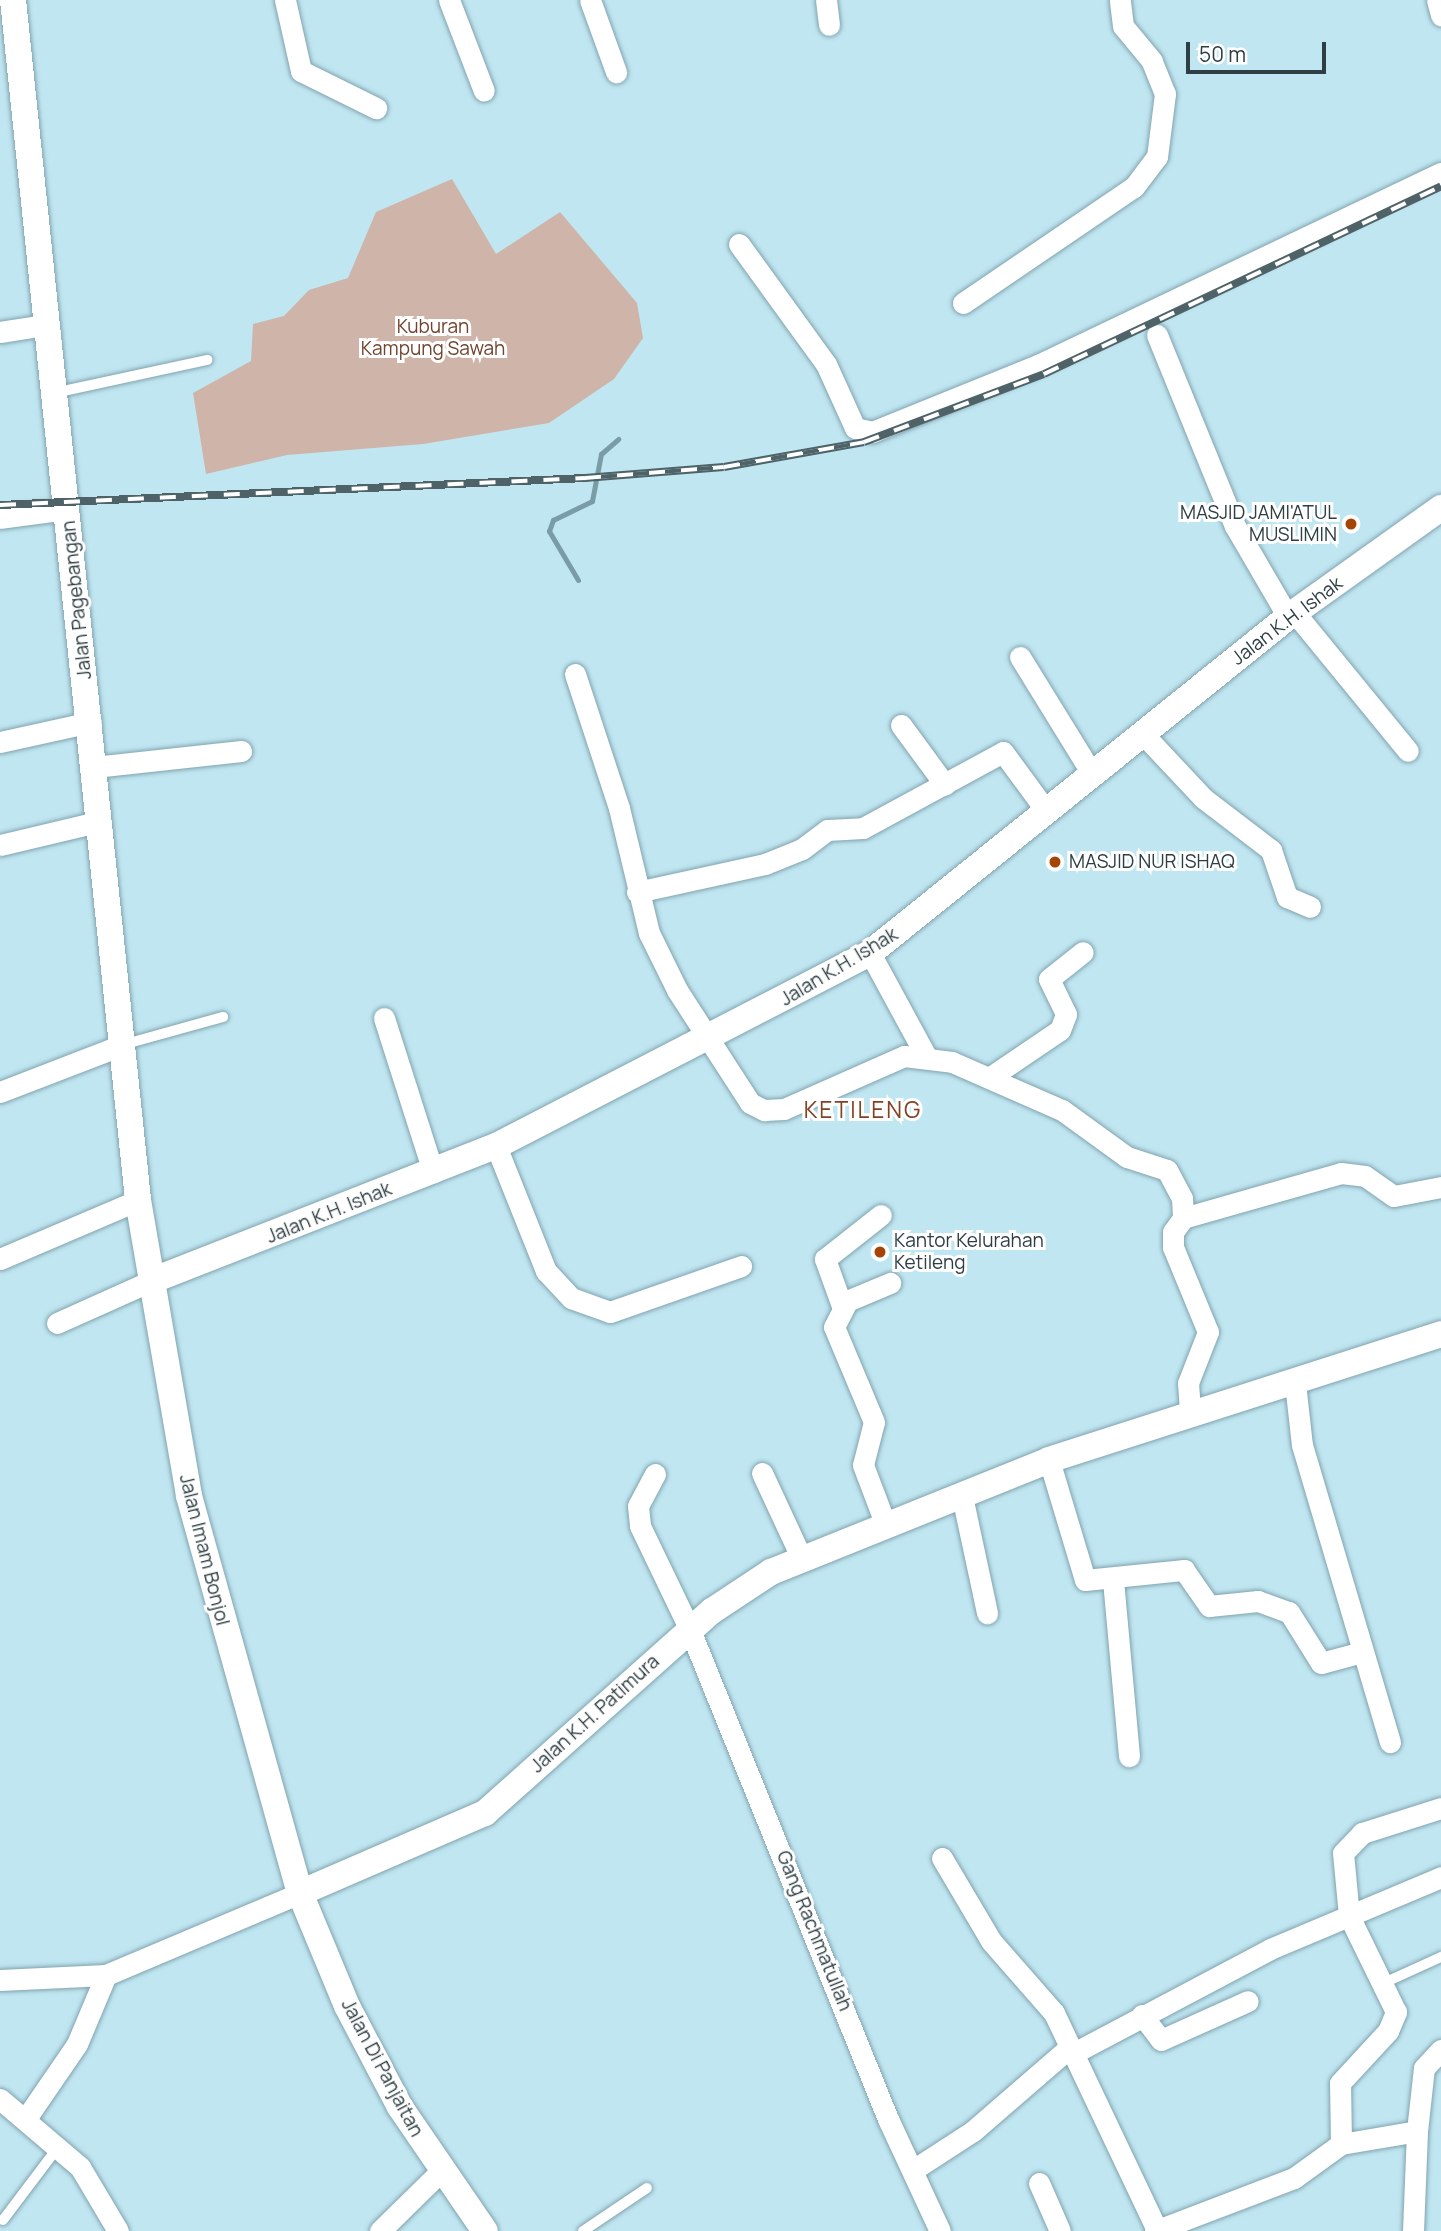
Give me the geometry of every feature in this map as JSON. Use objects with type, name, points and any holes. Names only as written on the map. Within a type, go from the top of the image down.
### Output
[{"type":"street","name":"Jalan Pagebangan","points":[[13,0],[138,1200]]},
{"type":"street","points":[[285,0],[301,71],[376,108]]},
{"type":"street","points":[[449,0],[484,91]]},
{"type":"street","points":[[590,0],[615,72]]},
{"type":"street","points":[[825,0],[829,24]]},
{"type":"street","points":[[963,303],[1133,187],[1157,157],[1166,94],[1152,61],[1123,26],[1121,0]]},
{"type":"street","points":[[1437,0],[1441,15]]},
{"type":"street","points":[[739,244],[826,364],[855,428],[872,432],[1038,365],[1441,173]]},
{"type":"street","points":[[0,332],[45,325]]},
{"type":"street","points":[[1157,335],[1235,526],[1291,615],[1408,751]]},
{"type":"street","name":"Jalan K.H. Ishak","points":[[151,1281],[496,1146],[708,1041],[870,953],[1291,615],[1441,508]]},
{"type":"street","points":[[0,518],[67,509]]},
{"type":"street","points":[[1020,657],[1093,775]]},
{"type":"street","points":[[575,674],[619,808],[637,892],[661,959],[708,1041],[750,1102],[772,1111],[891,1060],[926,1056],[992,1076],[1062,1110],[1127,1157],[1167,1170],[1182,1198],[1183,1218],[1173,1232],[1173,1247],[1208,1332],[1188,1383],[1190,1411]]},
{"type":"street","points":[[0,742],[90,722]]},
{"type":"street","points":[[901,725],[945,785]]},
{"type":"street","points":[[1143,734],[1203,798],[1271,850],[1287,897],[1310,907]]},
{"type":"street","points":[[94,767],[242,751]]},
{"type":"street","points":[[637,892],[765,863],[802,849],[827,830],[863,828],[1003,752],[1047,812]]},
{"type":"street","points":[[0,845],[97,822]]},
{"type":"street","points":[[992,1076],[1060,1030],[1066,1014],[1049,979],[1083,952]]},
{"type":"street","points":[[870,953],[926,1056]]},
{"type":"street","points":[[384,1018],[433,1172]]},
{"type":"street","points":[[3,1084],[122,1045]]},
{"type":"street","points":[[496,1146],[546,1271],[571,1298],[610,1312],[741,1266]]},
{"type":"street","points":[[1183,1218],[1341,1173],[1365,1176],[1394,1196],[1441,1187]]},
{"type":"street","points":[[0,1259],[138,1200]]},
{"type":"street","name":"Jalan Imam Bonjol","points":[[138,1200],[189,1496],[300,1893]]},
{"type":"street","points":[[881,1215],[825,1259],[842,1306],[834,1326],[874,1422],[863,1465],[885,1524]]},
{"type":"street","points":[[57,1323],[151,1281]]},
{"type":"street","points":[[842,1306],[890,1283]]},
{"type":"street","name":"Jalan K.H. Patimura","points":[[300,1893],[485,1813],[690,1630],[756,1581],[885,1524],[1049,1460],[1190,1411],[1295,1383],[1441,1334]]},
{"type":"street","points":[[1295,1383],[1302,1445],[1390,1742]]},
{"type":"street","points":[[1049,1460],[1081,1574],[1090,1583],[1184,1570],[1209,1606],[1258,1601],[1289,1612],[1321,1664],[1362,1652]]},
{"type":"street","points":[[762,1473],[802,1559]]},
{"type":"street","name":"Gang Rachmatullah","points":[[655,1474],[638,1506],[640,1526],[690,1630],[940,2231]]},
{"type":"street","points":[[962,1496],[987,1613]]},
{"type":"street","points":[[1113,1580],[1129,1756]]},
{"type":"street","points":[[1341,2144],[1340,2083],[1395,2017],[1384,1983],[1349,1916],[1343,1853],[1362,1833],[1441,1808]]},
{"type":"street","points":[[942,1858],[991,1941],[1048,2004],[1155,2228],[1294,2178],[1341,2144],[1417,2131]]},
{"type":"street","points":[[913,2170],[974,2131],[1071,2051],[1349,1916],[1441,1877]]},
{"type":"street","points":[[0,1980],[107,1975],[300,1893]]},
{"type":"street","name":"Jalan Di Panjaitan","points":[[300,1893],[347,2006],[440,2172],[485,2231]]},
{"type":"street","points":[[27,2117],[77,2044],[107,1975]]},
{"type":"street","points":[[1142,2015],[1161,2040],[1248,2001]]},
{"type":"street","points":[[1413,2231],[1417,2131],[1424,2068],[1441,2050]]},
{"type":"street","points":[[0,2099],[27,2117],[59,2146],[97,2190],[118,2231]]},
{"type":"street","points":[[380,2231],[440,2172]]},
{"type":"street","points":[[1039,2183],[1060,2231]]},
{"type":"lane","points":[[54,393],[207,360]]},
{"type":"lane","points":[[122,1045],[223,1017]]},
{"type":"lane","points":[[1384,1983],[1441,1957]]},
{"type":"lane","points":[[3,2220],[59,2146]]},
{"type":"lane","points":[[583,2231],[647,2188]]},
{"type":"green space","name":"Kuburan Kampung Sawah","points":[[452,179],[496,254],[560,212],[637,303],[643,338],[614,379],[549,423],[423,444],[287,455],[206,474],[193,393],[251,361],[253,324],[284,316],[309,290],[348,278],[376,212]]},
{"type":"waterway","points":[[578,580],[549,531],[553,520],[592,501],[601,454],[618,439]]},
{"type":"railway","points":[[0,505],[585,478],[724,467],[864,442],[1044,374],[1441,186]]},
{"type":"place","name":"MASJID JAMI'ATUL MUSLIMIN","points":[[1351,524]]},
{"type":"place","name":"MASJID NUR ISHAQ","points":[[1055,862]]},
{"type":"place","name":"Kantor Kelurahan Ketileng","points":[[880,1252]]},
{"type":"district","name":"KETILENG","points":[[863,1109]]}]
